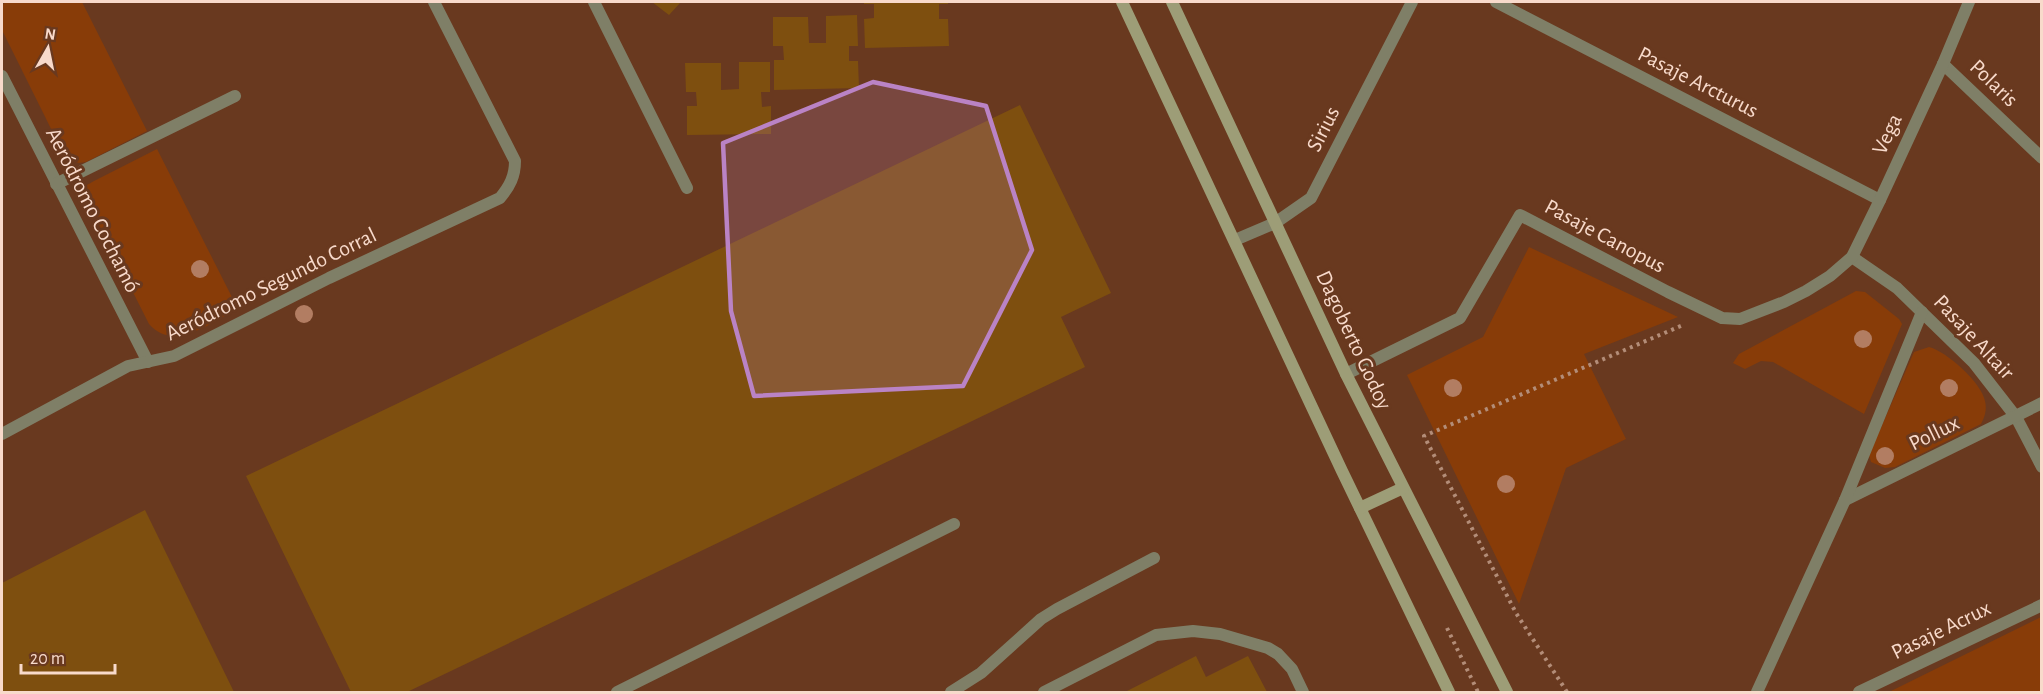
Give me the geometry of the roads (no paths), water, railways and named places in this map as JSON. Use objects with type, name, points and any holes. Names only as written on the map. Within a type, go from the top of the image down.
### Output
[{"type":"main road","points":[[1122,2],[1449,693]]},
{"type":"main road","name":"Dagoberto Godoy","points":[[1172,2],[1346,374],[1507,693]]},
{"type":"main road","points":[[1360,508],[1403,488]]},
{"type":"street","name":"Aeródromo Segundo Corral","points":[[2,434],[128,366],[174,356],[329,278],[500,198],[509,187],[515,172],[515,160],[434,2]]},
{"type":"street","points":[[594,2],[687,188]]},
{"type":"street","name":"Sirius","points":[[1235,240],[1275,223],[1311,198],[1412,2]]},
{"type":"street","name":"Pasaje Arcturus","points":[[1496,2],[1880,200]]},
{"type":"street","name":"Vega","points":[[1830,276],[1851,257],[1880,200],[1969,2]]},
{"type":"street","name":"Polaris","points":[[1943,64],[2042,158]]},
{"type":"street","name":"Aeródromo Cochamó","points":[[2,76],[148,362]]},
{"type":"street","points":[[56,184],[235,96]]},
{"type":"street","name":"Pasaje Canopus","points":[[1346,374],[1461,318],[1520,214],[1722,318],[1740,319],[1784,302],[1830,276]]},
{"type":"street","name":"Pasaje Altair","points":[[1851,257],[1897,288],[1974,363],[2016,417],[2042,467]]},
{"type":"street","name":"Pollux","points":[[1757,693],[1845,500],[1922,312]]},
{"type":"street","name":"Pollux","points":[[1845,500],[2042,403]]},
{"type":"street","points":[[617,693],[954,524]]},
{"type":"street","points":[[951,693],[981,673],[1027,630],[1049,614],[1154,558]]},
{"type":"street","name":"Pasaje Acrux","points":[[1859,693],[2042,605]]},
{"type":"street","points":[[1044,693],[1156,635],[1193,631],[1220,634],[1268,648],[1278,654],[1292,669],[1303,693]]}]
